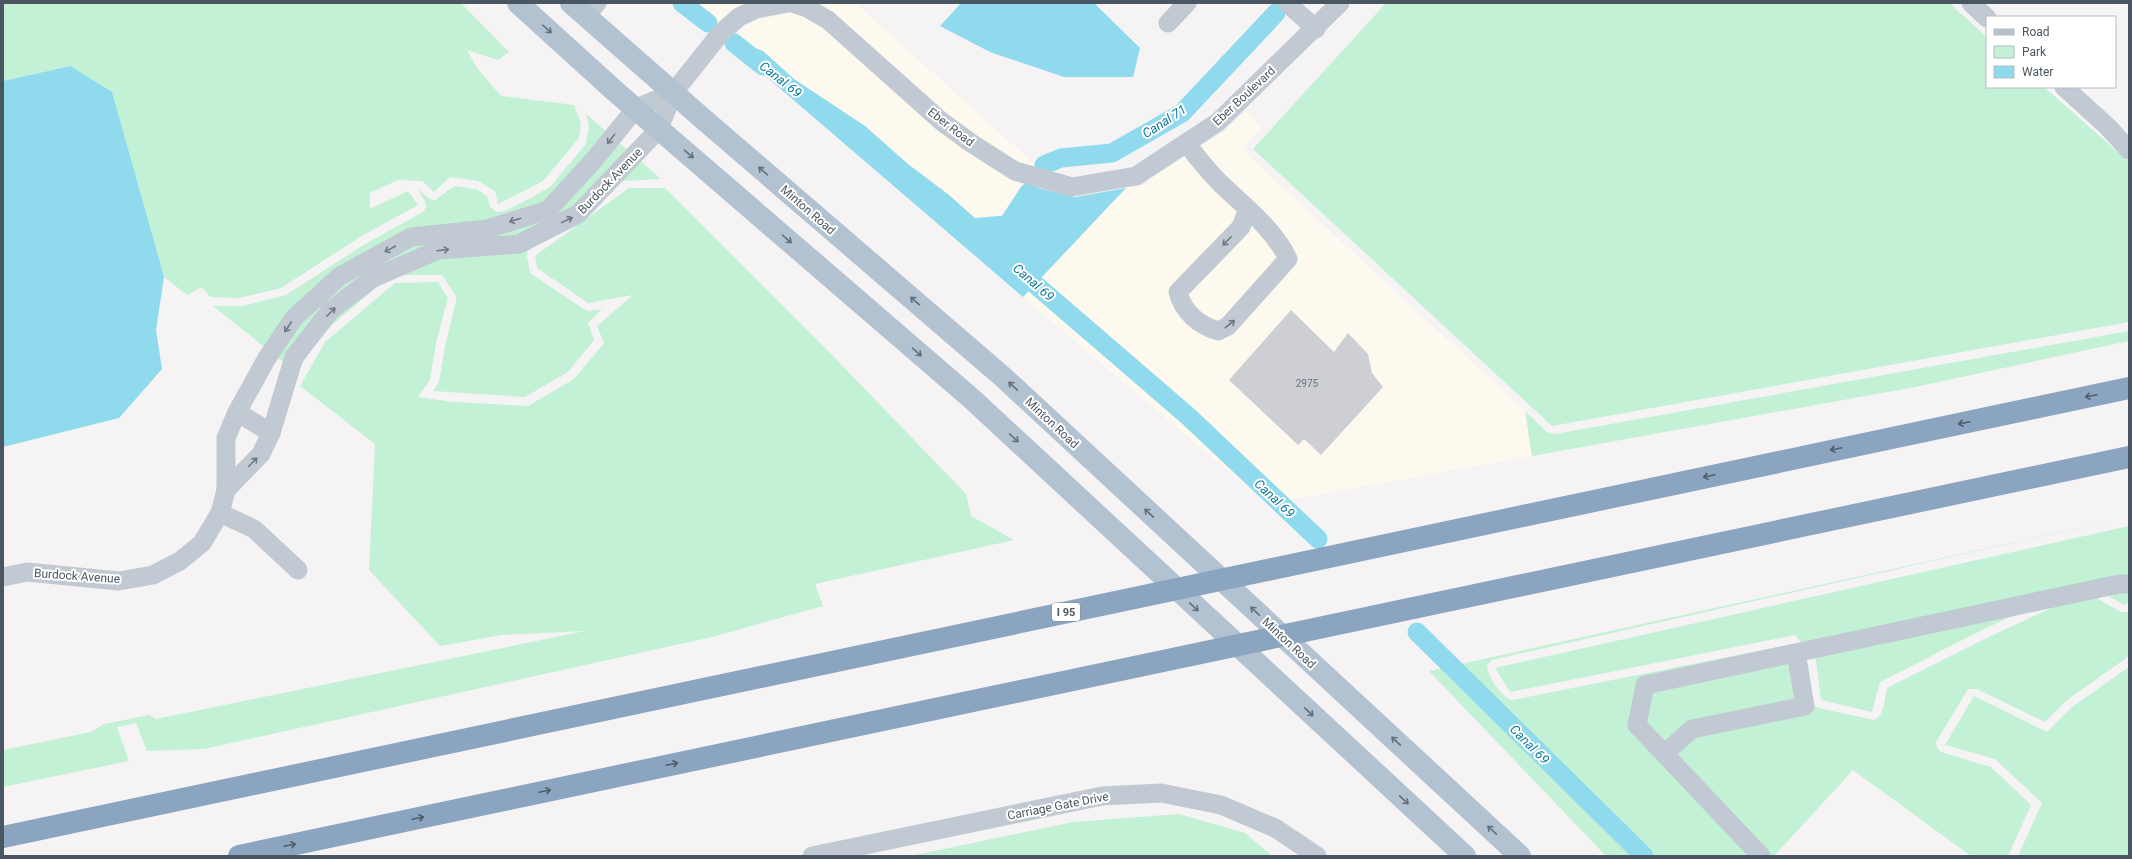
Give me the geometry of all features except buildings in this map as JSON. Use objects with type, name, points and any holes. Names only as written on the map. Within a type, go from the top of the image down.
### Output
[{"type":"highway","name":"I 95","points":[[3,837],[2129,388]]},
{"type":"highway","points":[[238,856],[2129,456]]},
{"type":"main road","points":[[518,3],[659,129],[972,399],[1135,552],[1465,856]]},
{"type":"main road","name":"Minton Road","points":[[585,7],[673,93],[1003,377],[1177,540],[1520,856]]},
{"type":"street","points":[[659,129],[673,93],[720,34],[740,17],[756,9],[788,3]]},
{"type":"street","points":[[1168,23],[1187,3]]},
{"type":"street","points":[[1287,3],[1316,29]]},
{"type":"street","name":"Eber Boulevard","points":[[1136,176],[1218,122],[1316,29],[1340,3]]},
{"type":"street","points":[[1971,3],[1986,17]]},
{"type":"street","name":"Eber Road","points":[[801,5],[828,20],[941,121],[971,143],[1015,171],[1072,187],[1136,176]]},
{"type":"street","points":[[2065,88],[2129,150]]},
{"type":"street","points":[[636,108],[673,93]]},
{"type":"street","name":"Burdock Avenue","points":[[226,490],[261,454],[271,433],[294,357],[331,310],[373,278],[438,250],[487,237],[548,210],[594,160],[636,108]]},
{"type":"street","name":"Burdock Avenue","points":[[3,577],[27,572],[119,581],[153,574],[180,561],[202,543],[220,513],[226,490],[226,438],[237,412],[267,358],[294,318],[340,276],[411,238],[487,237],[519,244],[578,214],[659,129]]},
{"type":"street","points":[[1186,143],[1219,182],[1248,209],[1282,246],[1288,259],[1228,326],[1218,331],[1206,328],[1189,314],[1180,302],[1178,292],[1241,228],[1248,209]]},
{"type":"street","points":[[340,276],[352,294]]},
{"type":"street","points":[[267,358],[292,364]]},
{"type":"street","points":[[237,412],[271,433]]},
{"type":"street","points":[[220,513],[254,529],[298,570]]},
{"type":"street","points":[[1761,856],[1637,725],[1645,685],[2120,584],[2129,584]]},
{"type":"street","points":[[1664,754],[1692,730],[1805,706],[1796,653]]},
{"type":"street","name":"Carriage Gate Drive","points":[[819,855],[1102,796],[1161,793],[1221,805],[1275,828],[1317,856]]},
{"type":"shaded area","points":[[680,3],[745,3],[732,9],[710,29]]},
{"type":"shaded area","points":[[818,3],[855,3],[1033,163],[1032,166],[1019,162],[976,135],[947,113],[834,13]]},
{"type":"shaded area","points":[[791,13],[804,17],[823,28],[935,128],[966,151],[1012,181],[1026,185],[1022,207],[1010,215],[975,218],[949,195],[908,164],[865,126],[794,79],[763,51],[749,46],[740,54],[726,43],[746,26],[760,19]]},
{"type":"shaded area","points":[[1246,111],[1261,127],[1245,146],[1244,151],[1247,155],[1525,411],[1532,456],[1267,504],[1023,297],[1126,188],[1132,186],[1134,189],[1141,185],[1148,184],[1148,180],[1225,131]]},
{"type":"green space","points":[[3,3],[461,3],[509,52],[498,60],[467,50],[477,68],[501,96],[574,105],[581,123],[579,138],[543,181],[498,204],[495,191],[478,181],[450,177],[434,192],[422,181],[398,180],[370,193],[370,209],[408,191],[418,205],[360,237],[281,288],[239,298],[210,297],[202,287],[187,295],[164,277],[150,234],[69,66],[3,81]]},
{"type":"green space","points":[[1386,3],[1949,3],[1986,36],[1986,88],[2045,88],[2129,162],[2129,322],[1552,426],[1253,149]]},
{"type":"green space","points":[[586,114],[661,179],[623,181],[528,251],[527,256],[530,273],[588,311],[602,309],[588,323],[594,340],[568,372],[525,397],[433,391],[439,382],[445,346],[456,301],[456,296],[442,275],[391,275],[319,336],[297,373],[213,306],[242,306],[286,295],[365,244],[423,212],[426,206],[417,189],[430,199],[435,200],[454,186],[476,189],[487,196],[490,207],[497,212],[502,212],[525,201],[550,187],[586,144],[589,125]]},
{"type":"green space","points":[[629,188],[665,188],[835,358],[966,494],[971,516],[1014,540],[815,584],[823,606],[712,637],[204,749],[147,751],[136,723],[117,727],[129,761],[3,787],[3,750],[91,732],[104,724],[149,715],[156,719],[585,631],[502,635],[440,646],[369,570],[375,444],[300,386],[325,342],[395,283],[438,282],[448,298],[436,343],[430,380],[418,397],[453,402],[528,406],[574,379],[604,343],[597,326],[633,295],[588,303],[537,268],[535,256]]},
{"type":"green space","points":[[2129,331],[2129,341],[1915,387],[1532,456],[1525,411],[1547,432],[1555,434]]},
{"type":"green space","points":[[2129,517],[1492,660],[1487,665],[1492,681],[1504,696],[1513,700],[1792,644],[1808,662],[1814,705],[1819,708],[1874,720],[1882,711],[1887,688],[1989,637],[2086,592],[2121,612],[2129,612],[2129,656],[2067,700],[2045,722],[1977,689],[1968,689],[1936,742],[1937,748],[1941,752],[1991,767],[2031,805],[2008,856],[1971,856],[1853,770],[1774,856],[1606,856],[1429,671]]},
{"type":"green space","points":[[2129,526],[2129,601],[2124,605],[2085,583],[1984,629],[1880,682],[1872,712],[1821,700],[1816,660],[1795,635],[1510,692],[1495,668]]},
{"type":"green space","points":[[2129,667],[2129,855],[2018,856],[2042,803],[1995,759],[1945,745],[1974,696],[2047,732],[2072,707]]},
{"type":"green space","points":[[1179,814],[1245,833],[1272,856],[910,856],[1073,822]]},
{"type":"water","points":[[961,3],[1094,3],[1140,48],[1133,77],[1064,77],[990,52],[940,26]]},
{"type":"water","points":[[749,46],[763,51],[794,79],[865,126],[908,164],[949,195],[975,218],[1010,215],[1022,207],[1026,185],[1075,197],[1126,188],[1023,297],[740,54]]},
{"type":"water","points":[[70,66],[112,92],[164,277],[156,330],[162,369],[119,418],[3,447],[3,81]]},
{"type":"waterway","name":"Canal 69","points":[[682,3],[708,23]]},
{"type":"waterway","name":"Canal 71","points":[[1044,165],[1061,158],[1112,153],[1182,113],[1276,13]]},
{"type":"waterway","name":"Canal 69","points":[[734,43],[763,66]]},
{"type":"waterway","name":"Canal 71","points":[[1004,230],[1029,192]]},
{"type":"waterway","name":"Canal 69","points":[[1015,267],[1189,417],[1318,539]]},
{"type":"waterway","name":"Canal 69","points":[[1417,632],[1644,856]]}]
